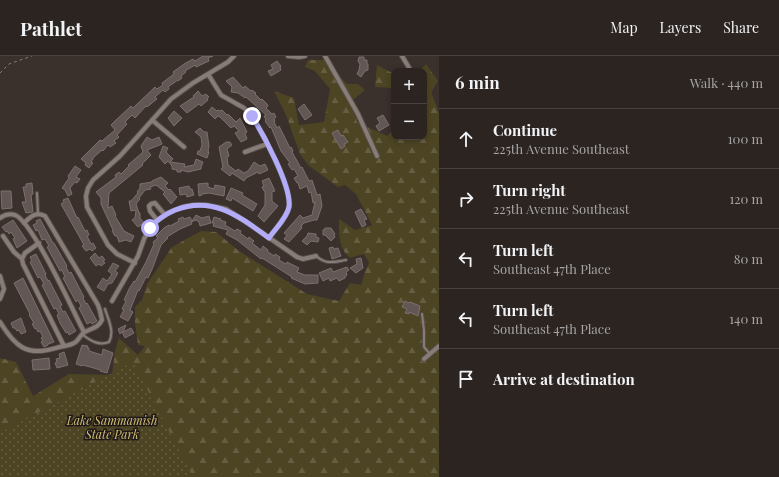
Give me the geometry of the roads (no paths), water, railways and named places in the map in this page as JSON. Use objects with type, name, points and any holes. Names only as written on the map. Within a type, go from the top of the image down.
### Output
[{"type":"street","points":[[135,263],[117,254],[108,245],[87,206],[86,196],[88,188],[93,180],[120,156],[164,106],[176,95],[193,82],[228,62],[234,56]]},
{"type":"street","points":[[288,56],[305,56]]},
{"type":"street","points":[[325,56],[358,114],[377,156]]},
{"type":"street","points":[[402,56],[409,68]]},
{"type":"street","points":[[208,74],[221,95],[239,105],[248,112],[255,121],[282,176],[289,208],[286,215],[269,238]]},
{"type":"street","points":[[152,120],[184,148]]},
{"type":"street","points":[[244,152],[267,144]]},
{"type":"street","points":[[157,220],[150,211],[150,204],[157,204],[165,215]]},
{"type":"street","points":[[112,301],[135,263],[147,233],[157,220],[183,207],[194,205],[226,209],[300,259],[308,259],[316,256]]},
{"type":"street","points":[[0,218],[13,214],[19,217],[24,223],[38,243],[83,333]]},
{"type":"street","points":[[0,322],[15,343],[27,350],[39,352],[74,343],[83,333],[97,326],[102,320],[102,315],[98,305],[44,215],[38,214],[33,216],[24,223]]},
{"type":"street","points":[[3,236],[14,252],[22,259],[23,264],[64,346]]},
{"type":"street","points":[[22,259],[25,253],[38,243]]},
{"type":"street","points":[[0,276],[4,289],[0,299]]},
{"type":"street","points":[[424,359],[439,346]]},
{"type":"lane","points":[[37,193],[38,214]]},
{"type":"lane","points":[[316,256],[322,261],[330,263],[346,260]]},
{"type":"lane","points":[[83,333],[90,340],[99,344],[109,342],[112,337],[112,332],[105,309]]},
{"type":"lane","points":[[422,314],[424,347],[430,354]]},
{"type":"park label","name":"Lake Sammamish State Park","points":[[112,428]]}]
